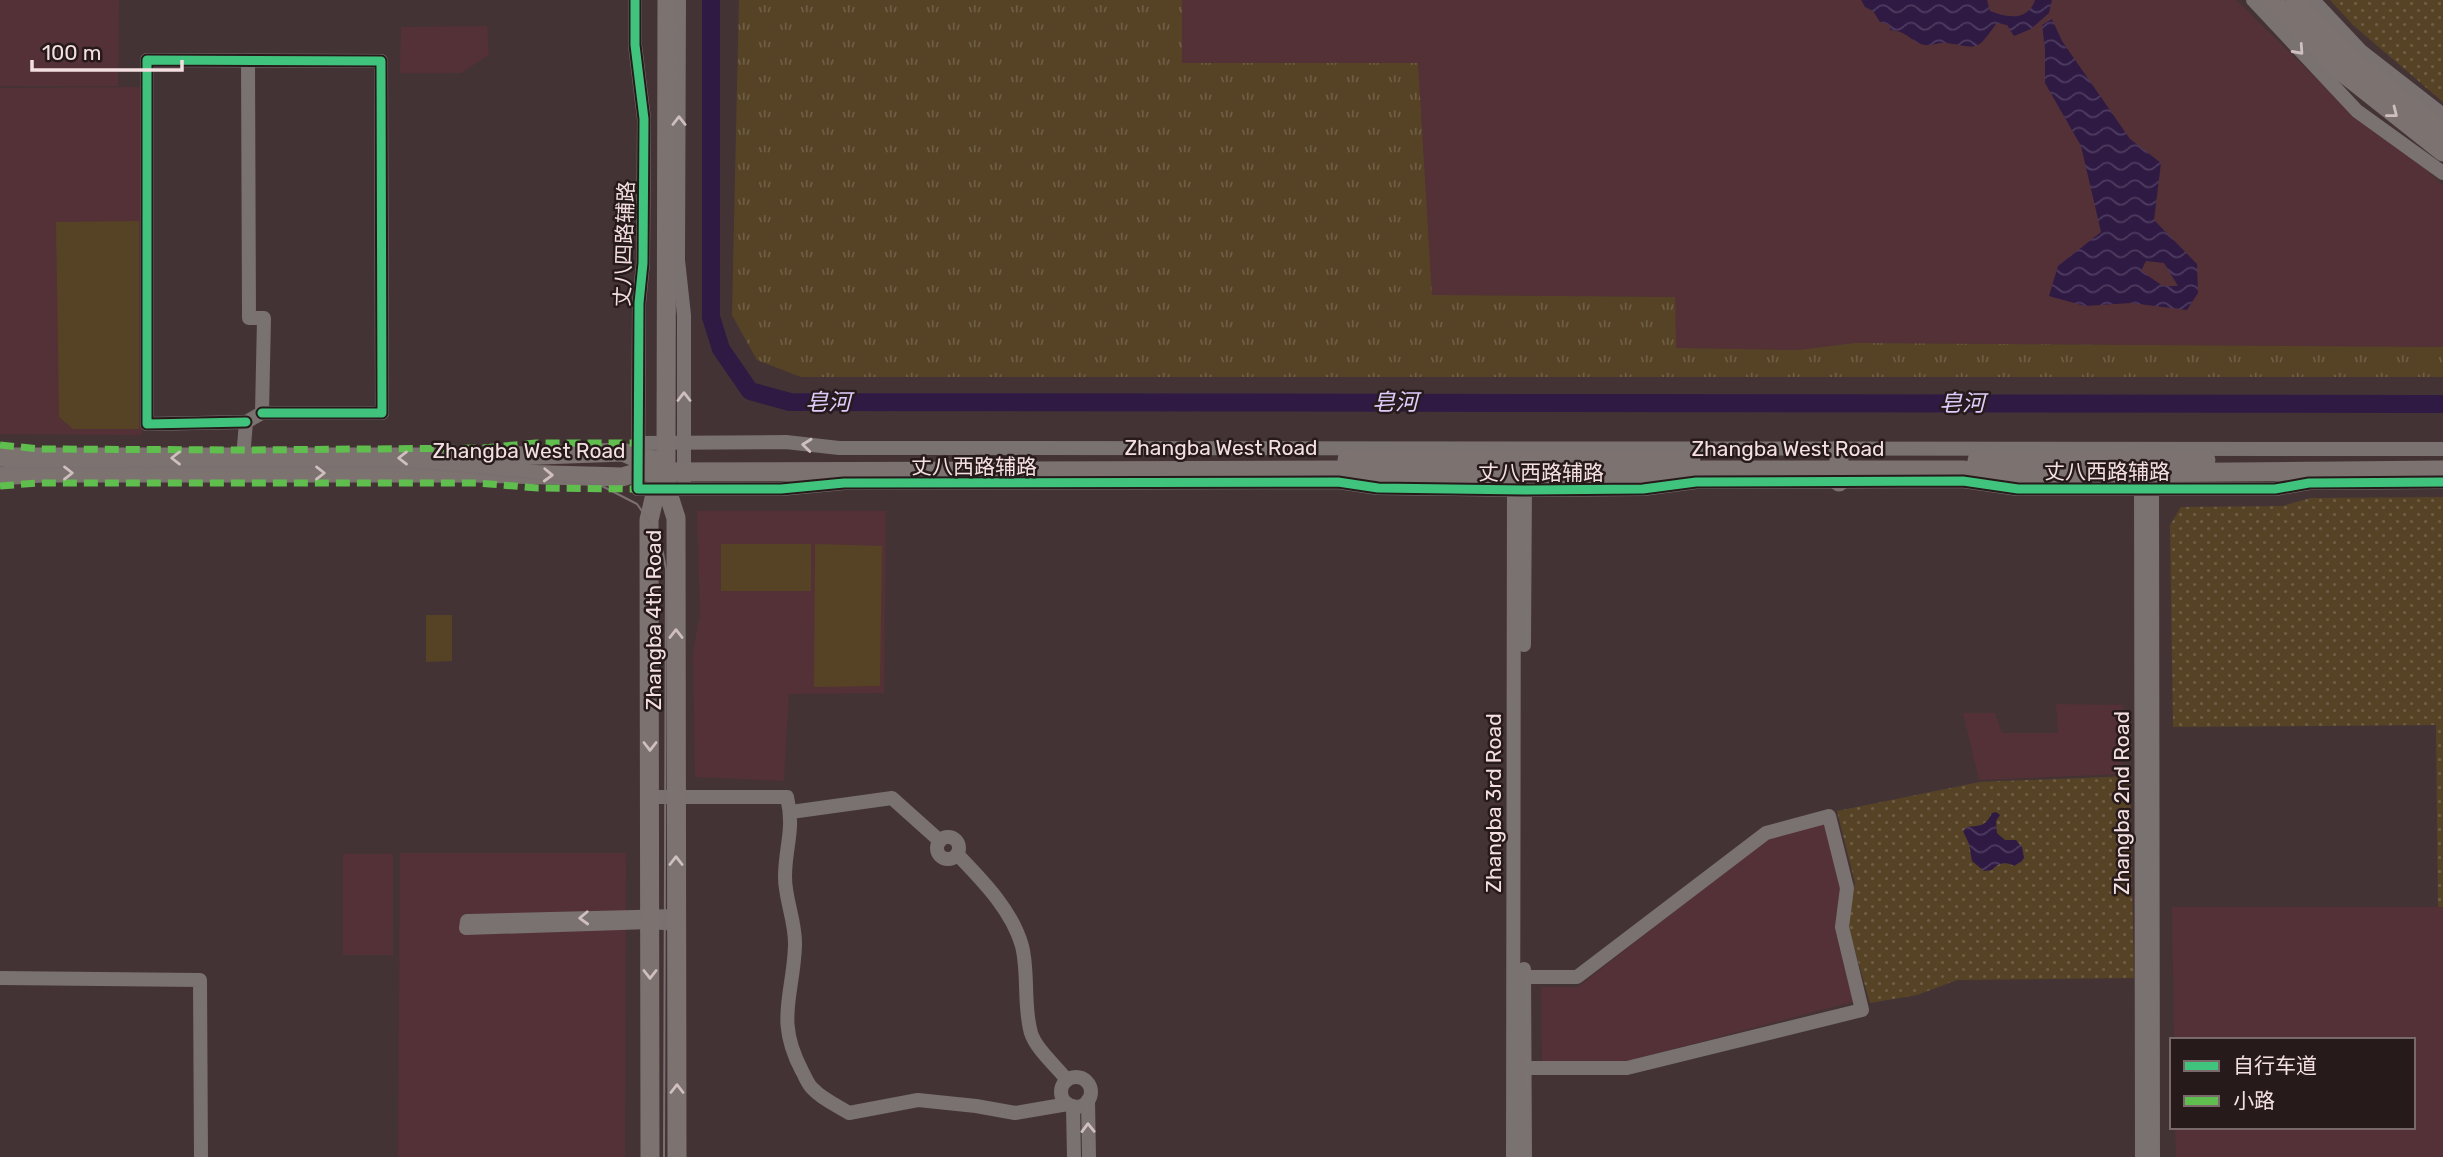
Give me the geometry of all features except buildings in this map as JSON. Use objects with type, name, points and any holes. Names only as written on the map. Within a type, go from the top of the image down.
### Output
[{"type":"main road","name":"Zhangba 4th Road","points":[[655,0],[661,466],[676,518],[677,1157]]},
{"type":"main road","name":"Zhangba 4th Road","points":[[650,1157],[649,520],[661,466],[667,0]]},
{"type":"main road","points":[[2272,0],[2337,68],[2443,152]]},
{"type":"main road","points":[[2295,0],[2349,57],[2443,132]]},
{"type":"main road","name":"Zhangba West Road","points":[[0,457],[485,457],[623,452],[661,466]]},
{"type":"main road","name":"Zhangba West Road","points":[[0,476],[69,473],[476,473],[622,477],[661,466],[1519,471],[1839,465],[2008,474],[2443,460]]},
{"type":"main road","name":"Zhangba West Road","points":[[2147,468],[2288,473],[2316,470],[2443,470]]},
{"type":"street","name":"丈八四路辅路","points":[[635,0],[635,45],[644,119],[661,466]]},
{"type":"street","points":[[661,466],[684,316],[678,260],[679,0]]},
{"type":"street","points":[[2253,0],[2357,111],[2443,173]]},
{"type":"street","points":[[2313,0],[2361,51],[2443,115]]},
{"type":"street","points":[[147,60],[248,61],[381,61],[382,413],[262,413],[246,422],[147,424],[147,60]]},
{"type":"street","points":[[248,61],[248,318],[264,318],[262,413]]},
{"type":"street","points":[[243,458],[246,422]]},
{"type":"street","name":"丈八西路辅路","points":[[2147,468],[2443,449]]},
{"type":"street","name":"丈八西路辅路","points":[[661,466],[781,489],[844,483],[1338,482],[1378,488],[1519,471],[1643,489],[1839,465]]},
{"type":"street","name":"丈八西路辅路","points":[[2147,468],[2275,489],[2309,483],[2443,482]]},
{"type":"street","name":"Zhangba 2nd Road","points":[[2143,1157],[2147,468]]},
{"type":"street","name":"Zhangba 2nd Road","points":[[2147,468],[2153,1157]]},
{"type":"street","name":"Zhangba 3rd Road","points":[[1519,471],[1525,1157]]},
{"type":"street","name":"Zhangba 3rd Road","points":[[1513,1157],[1519,471]]},
{"type":"street","points":[[650,797],[787,797],[792,833],[785,878],[795,944],[786,1033],[793,1055],[812,1089],[849,1113],[918,1100],[1015,1113],[1083,1105],[1088,1100]]},
{"type":"street","points":[[791,812],[892,798],[940,841],[938,850],[941,856],[951,858],[957,854],[996,898],[1010,919],[1021,944],[1026,965],[1032,1035],[1067,1080]]},
{"type":"street","points":[[1524,977],[1577,977],[1766,833],[1829,816],[1847,888],[1842,927],[1862,1010],[1627,1068],[1525,1068]]},
{"type":"street","points":[[650,919],[466,928],[467,921],[650,919],[677,920]]},
{"type":"street","points":[[0,978],[200,980],[201,1157]]},
{"type":"street","points":[[1073,1157],[1070,1105],[1062,1096],[1062,1088],[1067,1080],[1075,1077],[1085,1080],[1090,1089],[1089,1157]]},
{"type":"shaded area","points":[[0,0],[119,0],[118,86],[0,86]]},
{"type":"shaded area","points":[[1182,0],[2236,0],[2321,83],[2422,165],[2443,186],[2443,347],[1855,343],[1799,350],[1676,348],[1674,297],[1432,295],[1418,63],[1182,63]]},
{"type":"shaded area","points":[[487,26],[489,55],[461,73],[400,73],[401,27]]},
{"type":"shaded area","points":[[141,87],[142,435],[0,434],[0,88]]},
{"type":"shaded area","points":[[697,511],[886,511],[884,693],[789,694],[784,781],[695,777],[693,652],[700,615]]},
{"type":"shaded area","points":[[2056,704],[2123,705],[2121,774],[1979,780],[1963,713],[1995,713],[2002,733],[2058,733]]},
{"type":"shaded area","points":[[1826,821],[1844,889],[1856,1001],[1623,1062],[1542,1061],[1541,987],[1578,987],[1771,835]]},
{"type":"shaded area","points":[[400,853],[626,853],[625,1157],[398,1157]]},
{"type":"shaded area","points":[[343,854],[393,854],[393,955],[343,955]]},
{"type":"shaded area","points":[[2172,907],[2443,907],[2443,1157],[2178,1157],[2175,1129],[2415,1129],[2415,1038],[2174,1038]]},
{"type":"green space","points":[[739,0],[1182,0],[1182,63],[1418,63],[1432,295],[1675,297],[1676,348],[1799,350],[1855,343],[2443,347],[2443,377],[801,377],[757,360],[732,315]]},
{"type":"green space","points":[[2330,0],[2443,0],[2443,102],[2353,25]]},
{"type":"green space","points":[[139,221],[139,429],[73,429],[59,417],[56,222]]},
{"type":"green space","points":[[2443,497],[2443,907],[2438,907],[2436,725],[2173,727],[2170,525],[2181,507],[2283,506],[2310,498]]},
{"type":"green space","points":[[721,544],[811,544],[811,591],[721,591]]},
{"type":"green space","points":[[815,544],[882,546],[880,686],[814,687]]},
{"type":"green space","points":[[426,615],[452,615],[452,661],[426,662]]},
{"type":"green space","points":[[2130,776],[2134,978],[1957,980],[1917,995],[1870,1003],[1848,926],[1855,883],[1837,811],[1980,782]]},
{"type":"water","points":[[1861,0],[1987,0],[1990,11],[2016,16],[2027,12],[2035,0],[2052,0],[2049,13],[2031,29],[2014,36],[2007,25],[1997,23],[1985,39],[1972,47],[1944,43],[1921,44],[1901,32],[1890,30],[1890,25],[1880,22]]},
{"type":"water","points":[[2052,19],[2062,41],[2130,139],[2161,163],[2154,220],[2197,264],[2198,293],[2187,310],[2131,303],[2085,306],[2049,296],[2058,266],[2101,232],[2081,146],[2045,83],[2042,25]],"holes":[[[2146,261],[2164,263],[2178,286],[2163,286],[2141,271]]]},
{"type":"water","points":[[1992,813],[2000,815],[1996,821],[1997,833],[2005,840],[2016,840],[2022,847],[2024,858],[2014,866],[2002,864],[1984,871],[1972,861],[1963,831],[1967,827],[1985,823]]},
{"type":"waterway","name":"皂河","points":[[711,0],[711,317],[721,349],[750,391],[790,402],[2443,404]]},
{"type":"tram line","points":[[0,468],[403,467],[600,485],[637,504],[660,537],[666,569],[664,1157]]},
{"type":"marked path","points":[[0,445],[40,449],[245,450],[482,448],[536,443],[639,443]]},
{"type":"marked path","points":[[0,486],[38,483],[478,483],[538,488],[638,489]]},
{"type":"cycle path","points":[[635,0],[635,45],[644,119],[638,489],[781,489],[844,483],[1338,482],[1378,488],[1525,490],[1643,489],[1696,482],[1963,481],[2018,489],[2275,489],[2309,483],[2443,482]]},
{"type":"cycle path","points":[[246,422],[147,424],[147,60],[381,61],[382,413],[262,413]]}]
